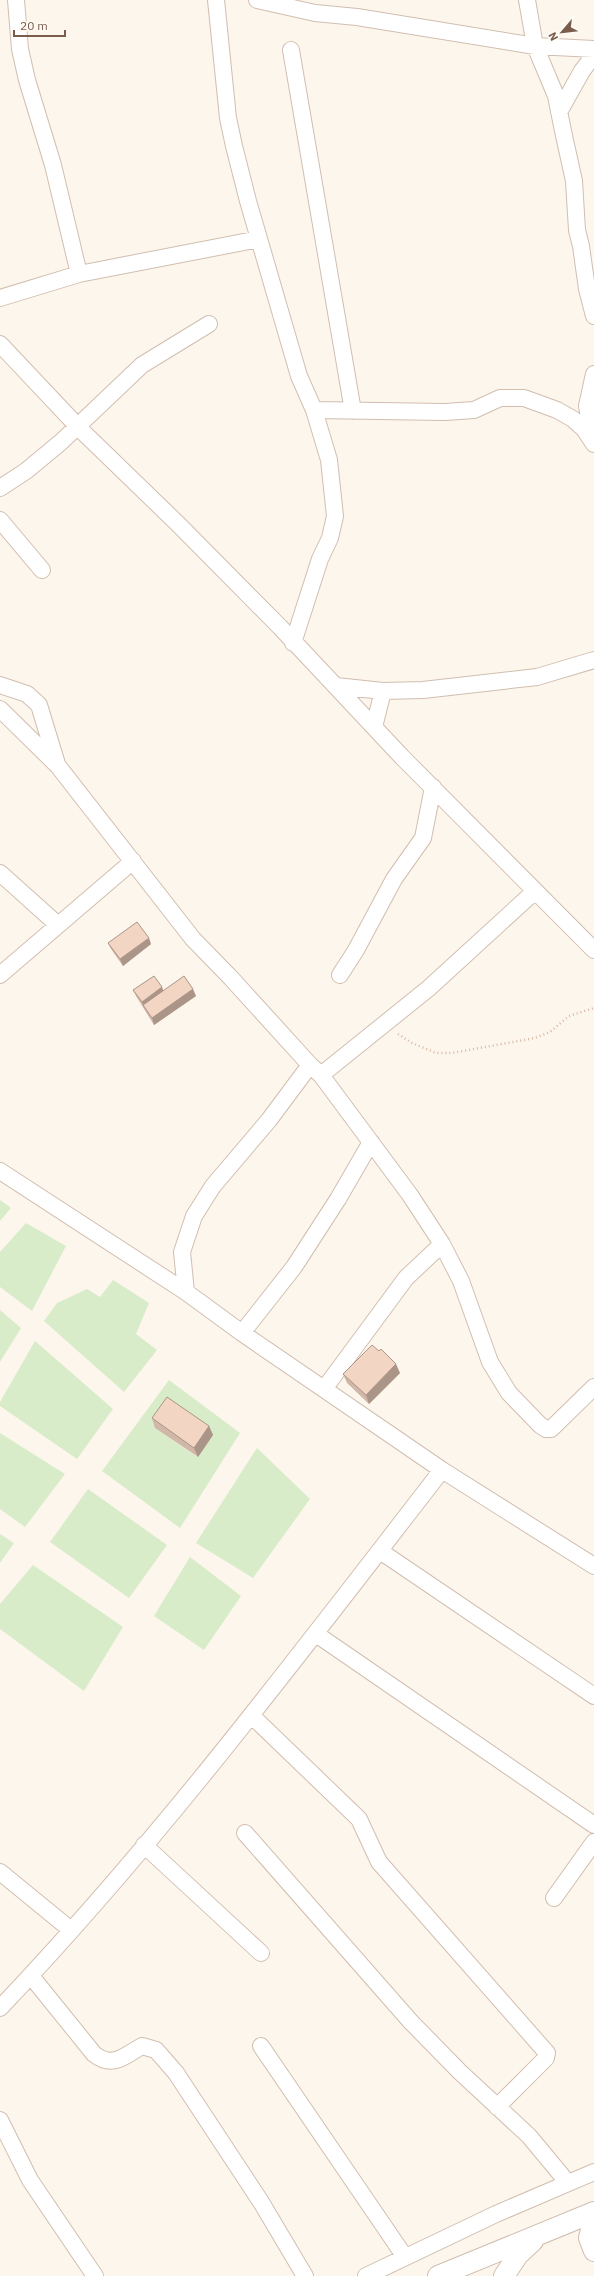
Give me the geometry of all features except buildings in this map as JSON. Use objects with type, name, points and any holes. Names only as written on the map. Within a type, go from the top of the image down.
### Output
[{"type":"street","points":[[16,0],[20,48],[27,80],[53,165],[79,274]]},
{"type":"street","points":[[216,0],[228,118],[259,239],[299,376],[314,410],[327,451],[335,516],[330,538],[320,558],[293,643]]},
{"type":"street","points":[[257,0],[315,13],[357,18],[535,46],[594,48]]},
{"type":"street","points":[[527,0],[535,46],[556,96],[574,181],[577,230],[581,246],[587,289],[594,316]]},
{"type":"street","points":[[291,50],[353,410]]},
{"type":"street","points":[[559,112],[582,71],[594,55]]},
{"type":"street","points":[[0,298],[79,274],[259,239]]},
{"type":"street","points":[[0,488],[26,471],[142,365],[209,324]]},
{"type":"street","points":[[0,344],[134,483],[178,524],[374,727],[594,950]]},
{"type":"street","points":[[594,374],[587,406],[594,444]]},
{"type":"street","points":[[314,410],[445,412],[474,410],[500,398],[524,398],[557,410],[573,419],[584,429],[594,444]]},
{"type":"street","points":[[0,520],[42,570]]},
{"type":"street","points":[[336,686],[383,692],[423,690],[537,677],[594,660]]},
{"type":"street","points":[[0,685],[27,694],[39,705],[58,766]]},
{"type":"street","points":[[374,727],[383,692]]},
{"type":"street","points":[[0,709],[58,766],[193,939],[316,1070],[371,1142],[410,1195],[442,1244],[461,1281],[490,1362],[509,1393],[540,1425],[551,1430],[594,1387]]},
{"type":"street","points":[[340,975],[356,950],[394,878],[422,838],[433,787]]},
{"type":"street","points":[[0,975],[133,861]]},
{"type":"street","points":[[0,873],[39,910],[58,924]]},
{"type":"street","points":[[186,1292],[182,1252],[194,1216],[214,1186],[270,1120],[316,1070],[384,1024],[429,988],[535,891]]},
{"type":"street","points":[[242,1333],[294,1267],[338,1199],[371,1142]]},
{"type":"street","points":[[0,1171],[186,1292],[242,1333],[442,1470],[594,1566]]},
{"type":"street","points":[[324,1389],[406,1278],[442,1244]]},
{"type":"street","points":[[0,2008],[31,1976],[71,1930],[252,1716],[442,1470]]},
{"type":"street","points":[[380,1550],[594,1696]]},
{"type":"street","points":[[316,1634],[594,1825]]},
{"type":"street","points":[[252,1716],[358,1819],[379,1862],[547,2054],[546,2058],[497,2107]]},
{"type":"street","points":[[245,1833],[411,2022],[497,2107],[529,2136],[568,2182]]},
{"type":"street","points":[[554,1898],[594,1842]]},
{"type":"street","points":[[144,1845],[261,1953]]},
{"type":"street","points":[[0,1872],[71,1930]]},
{"type":"street","points":[[31,1976],[94,2054],[102,2060],[112,2062],[142,2046],[156,2050],[176,2073],[202,2112],[261,2202],[305,2276]]},
{"type":"street","points":[[261,2046],[405,2257]]},
{"type":"street","points":[[0,2120],[30,2180],[95,2276]]},
{"type":"street","points":[[366,2276],[568,2182],[594,2172]]},
{"type":"street","points":[[438,2276],[594,2212]]},
{"type":"street","points":[[594,2218],[589,2238],[594,2251]]},
{"type":"street","points":[[504,2276],[527,2246],[548,2231]]},
{"type":"path","points":[[384,1024],[412,1043],[436,1053],[452,1053],[535,1038],[550,1032],[569,1016],[594,1008]]},
{"type":"green space","points":[[0,1200],[11,1208],[0,1221]]},
{"type":"green space","points":[[26,1223],[66,1246],[32,1311],[0,1287],[0,1252]]},
{"type":"green space","points":[[113,1280],[149,1303],[136,1334],[157,1350],[124,1392],[44,1321],[57,1303],[87,1289],[100,1297]]},
{"type":"green space","points":[[0,1310],[21,1328],[0,1362]]},
{"type":"green space","points":[[35,1341],[113,1409],[77,1459],[0,1406],[0,1402]]},
{"type":"green space","points":[[169,1380],[240,1433],[180,1528],[102,1471]],"holes":[[[155,1428],[212,1435],[197,1457]]]},
{"type":"green space","points":[[0,1433],[65,1474],[25,1527],[0,1509]]},
{"type":"green space","points":[[257,1448],[310,1499],[253,1578],[196,1543]]},
{"type":"green space","points":[[88,1489],[167,1545],[129,1598],[50,1542]]},
{"type":"green space","points":[[0,1534],[14,1543],[0,1563]]},
{"type":"green space","points":[[190,1557],[241,1596],[204,1650],[154,1616]]},
{"type":"green space","points":[[33,1565],[123,1627],[84,1691],[0,1629],[0,1604]]}]
